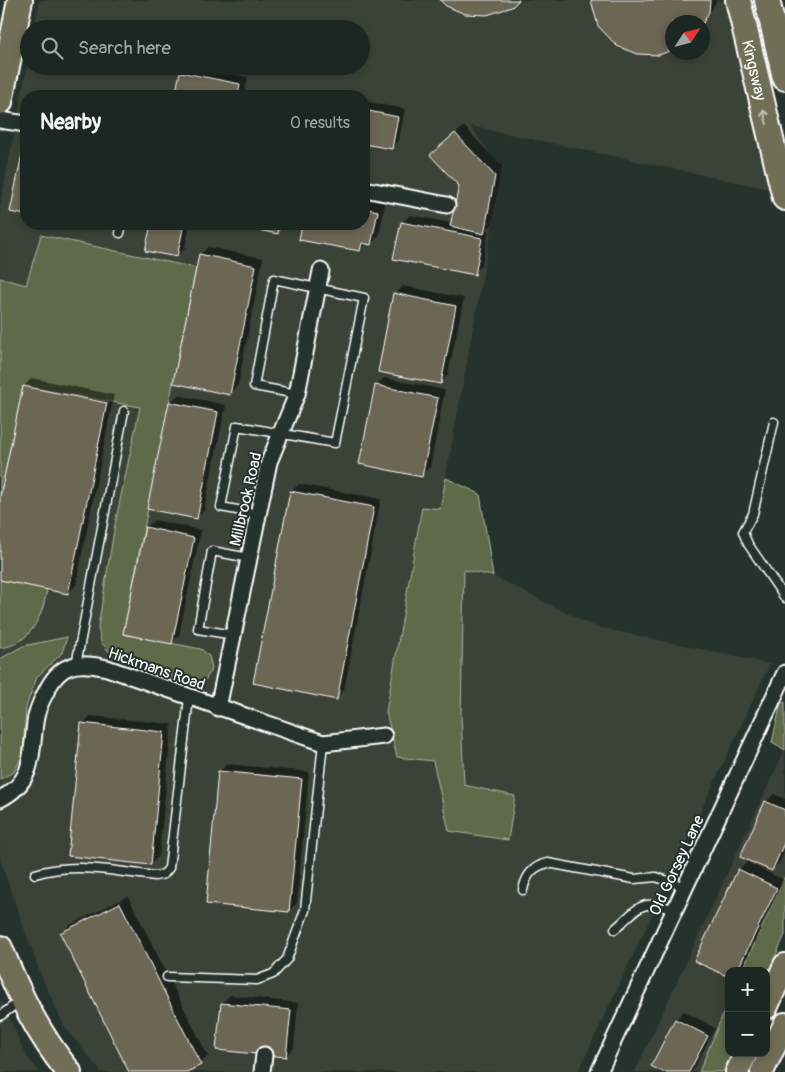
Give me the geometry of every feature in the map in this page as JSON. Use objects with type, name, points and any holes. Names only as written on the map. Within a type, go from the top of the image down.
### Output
[{"type":"highway","points":[[0,102],[20,0]]},
{"type":"highway","name":"Kingsway","points":[[738,0],[785,198]]},
{"type":"highway","name":"Kingsway","points":[[767,0],[785,78]]},
{"type":"highway","points":[[0,948],[21,1001],[56,1056],[69,1072]]},
{"type":"main road","points":[[770,999],[785,965]]},
{"type":"main road","points":[[762,1072],[785,1024]]},
{"type":"main road","points":[[737,1072],[744,1057]]},
{"type":"street","points":[[0,120],[20,123]]},
{"type":"street","points":[[370,190],[447,205]]},
{"type":"street","name":"Millbrook Road","points":[[218,708],[269,462],[297,394],[321,271]]},
{"type":"street","name":"Hickmans Road","points":[[76,665],[87,664],[107,668],[323,743],[384,736]]},
{"type":"street","points":[[0,799],[20,784],[28,770],[34,747],[35,722],[48,687],[56,675],[76,665]]},
{"type":"street","name":"Old Gorsey Lane","points":[[599,1072],[785,673]]},
{"type":"street","points":[[262,1072],[264,1055]]},
{"type":"lane","points":[[258,514],[221,507],[237,426],[335,443],[364,298],[274,279],[254,386],[297,394]]},
{"type":"lane","points":[[76,665],[124,411]]},
{"type":"lane","points":[[774,422],[754,514],[743,532],[748,544],[785,598]]},
{"type":"lane","points":[[233,635],[198,629],[212,551],[249,558]]},
{"type":"lane","points":[[35,874],[54,868],[77,868],[155,876],[164,874],[169,868],[189,698]]},
{"type":"lane","points":[[167,977],[257,980],[274,974],[287,959],[305,910],[323,743]]},
{"type":"lane","points":[[523,890],[528,874],[542,864],[548,863],[634,879],[656,877],[685,887]]},
{"type":"lane","points":[[616,929],[641,906],[648,903],[674,910]]},
{"type":"lane","points":[[0,1016],[21,1001]]},
{"type":"shaded area","points":[[40,0],[724,0],[770,189],[470,126],[502,170],[440,509],[422,507],[386,712],[397,756],[433,761],[449,831],[508,840],[514,796],[464,785],[461,714],[464,569],[493,576],[593,626],[770,664],[578,1072],[101,1072],[64,1026],[40,973],[0,860],[0,207],[20,104],[20,230],[370,230],[370,90],[23,90],[26,75],[370,75],[370,20],[36,20]]},
{"type":"shaded area","points":[[785,749],[785,876],[744,967],[725,967],[725,1010],[699,1072],[635,1072]]},
{"type":"shaded area","points":[[0,999],[27,1057],[40,1072],[0,1072]]},
{"type":"green space","points":[[41,235],[196,268],[123,634],[201,649],[209,656],[212,668],[206,679],[196,686],[112,655],[101,642],[98,627],[115,524],[140,407],[23,386],[0,497],[0,278],[26,285]]},
{"type":"green space","points":[[446,478],[480,494],[493,576],[464,570],[461,714],[464,785],[515,796],[508,840],[449,831],[433,761],[397,757],[386,712],[422,507],[440,509]]},
{"type":"green space","points":[[0,580],[47,589],[42,609],[33,628],[19,641],[10,646],[0,648]]},
{"type":"green space","points":[[67,637],[62,653],[37,677],[26,707],[23,754],[14,772],[0,779],[0,659],[23,646]]},
{"type":"green space","points":[[785,702],[785,750],[772,742],[781,703]]},
{"type":"green space","points":[[785,876],[785,935],[770,968],[744,967]]},
{"type":"green space","points":[[725,1010],[725,1057],[730,1057],[723,1072],[699,1072]]},
{"type":"building","points":[[440,0],[519,0],[512,7],[487,15],[465,14],[446,6]]},
{"type":"building","points":[[591,0],[710,0],[707,15],[665,15],[665,53],[659,55],[637,54],[617,46],[598,26]]},
{"type":"building","points":[[179,75],[195,75],[240,84],[239,90],[176,90]]},
{"type":"building","points":[[370,111],[398,117],[392,149],[370,145]]},
{"type":"building","points":[[455,133],[495,176],[484,234],[450,226],[459,186],[430,155]]},
{"type":"building","points":[[20,163],[20,214],[10,212]]},
{"type":"building","points":[[370,209],[378,211],[371,245],[362,243],[360,251],[299,240],[301,230],[370,230]]},
{"type":"building","points":[[401,222],[482,238],[475,275],[393,259]]},
{"type":"building","points":[[150,230],[183,230],[177,257],[145,251]]},
{"type":"building","points":[[258,230],[279,230],[278,234]]},
{"type":"building","points":[[199,254],[256,266],[230,395],[173,383]]},
{"type":"building","points":[[393,293],[456,306],[441,384],[378,372]]},
{"type":"building","points":[[375,385],[438,398],[422,477],[359,464]]},
{"type":"building","points":[[23,386],[107,403],[68,594],[0,580],[0,497]]},
{"type":"building","points":[[169,402],[218,412],[197,519],[147,509]]},
{"type":"building","points":[[290,491],[374,507],[337,700],[253,683]]},
{"type":"building","points":[[145,527],[194,538],[172,644],[123,634]]},
{"type":"building","points":[[81,723],[164,732],[151,865],[68,856]]},
{"type":"building","points":[[218,771],[302,779],[289,912],[206,904]]},
{"type":"building","points":[[765,801],[785,810],[785,841],[772,871],[740,857]]},
{"type":"building","points":[[738,869],[777,888],[739,967],[725,967],[725,975],[694,961]]},
{"type":"building","points":[[120,903],[201,1065],[187,1072],[129,1072],[60,933]]},
{"type":"building","points":[[221,1003],[291,1010],[286,1057],[216,1050]]},
{"type":"building","points":[[675,1019],[708,1036],[689,1072],[663,1072],[651,1066]]}]
